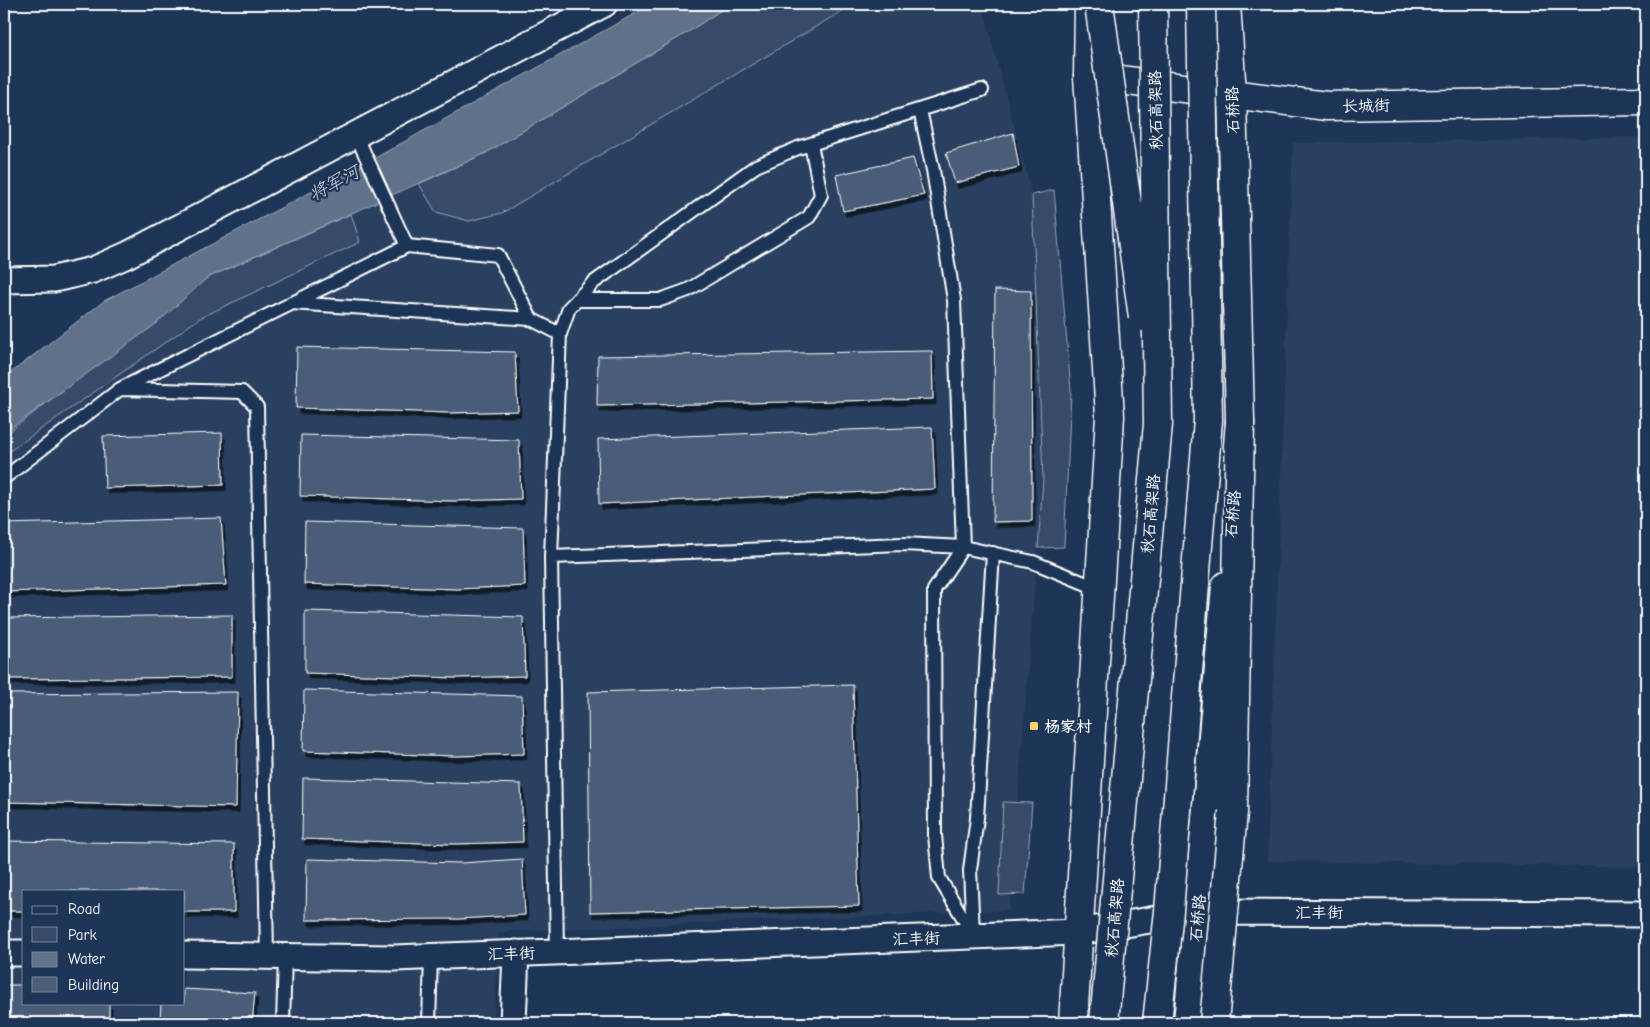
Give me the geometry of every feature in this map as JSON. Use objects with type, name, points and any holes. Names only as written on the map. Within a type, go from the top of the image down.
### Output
[{"type":"main road","points":[[1071,4],[1088,76]]},
{"type":"main road","points":[[1073,1023],[1110,416],[1088,76],[1089,4]]},
{"type":"main road","points":[[1099,4],[1158,424]]},
{"type":"main road","name":"秋石高架路","points":[[1104,1023],[1158,424],[1153,4]]},
{"type":"main road","points":[[1156,1023],[1170,901],[1208,420],[1201,4]]},
{"type":"main road","name":"石桥路","points":[[1188,1023],[1240,422],[1232,94],[1226,4]]},
{"type":"main road","name":"长城街","points":[[1088,76],[1327,106],[1646,101]]},
{"type":"main road","points":[[1214,1023],[1233,812],[1240,422]]},
{"type":"street","points":[[4,280],[54,278],[93,270],[127,255],[604,4]]},
{"type":"street","name":"汇丰街","points":[[185,955],[431,956],[1078,932],[1198,912],[1646,914]]},
{"type":"street","points":[[4,953],[22,953]]},
{"type":"street","points":[[513,1023],[516,953]]},
{"type":"lane","points":[[557,952],[551,557],[560,334],[570,308],[593,283],[756,166],[811,144],[982,90]]},
{"type":"lane","points":[[920,110],[933,170],[954,300],[963,547],[934,590],[938,878],[974,936]]},
{"type":"lane","points":[[356,135],[406,246]]},
{"type":"lane","points":[[577,300],[660,300],[688,290],[809,217],[821,195],[811,144]]},
{"type":"lane","points":[[4,478],[120,390],[406,246],[498,254],[531,319]]},
{"type":"lane","points":[[291,303],[531,319],[560,334]]},
{"type":"lane","points":[[120,390],[242,392],[257,407],[276,956],[283,1023]]},
{"type":"lane","points":[[551,557],[903,544],[963,547],[1033,562],[1099,588]]},
{"type":"lane","points":[[974,936],[970,870],[977,818],[993,553]]},
{"type":"lane","points":[[429,1023],[431,956]]},
{"type":"shaded area","points":[[730,4],[982,4],[1032,195],[1043,479],[1009,910],[499,932],[494,1023],[4,1023],[4,433],[156,324],[254,258],[486,153],[688,32]]},
{"type":"shaded area","points":[[1646,137],[1646,867],[1267,861],[1293,143]]},
{"type":"green space","points":[[730,4],[854,4],[502,213],[469,221],[436,212],[419,184],[486,153],[688,32]]},
{"type":"green space","points":[[1054,190],[1071,391],[1064,547],[1038,548],[1043,479],[1032,195]]},
{"type":"green space","points":[[351,214],[360,242],[200,318],[4,455],[4,436],[207,278]]},
{"type":"green space","points":[[1003,802],[1032,803],[1025,894],[999,895]]},
{"type":"water","name":"将军河","points":[[652,4],[730,4],[688,32],[486,153],[207,278],[156,324],[4,433],[4,378],[104,301],[366,163]]},
{"type":"building","points":[[1013,133],[1019,167],[955,183],[946,153]]},
{"type":"building","points":[[913,158],[924,195],[843,211],[836,175]]},
{"type":"building","points":[[995,290],[1031,291],[1032,521],[993,522]]},
{"type":"building","points":[[297,347],[515,352],[518,411],[449,413],[296,408]]},
{"type":"building","points":[[932,351],[933,399],[597,406],[598,356]]},
{"type":"building","points":[[932,427],[935,489],[599,504],[598,439]]},
{"type":"building","points":[[222,433],[223,485],[105,488],[103,436]]},
{"type":"building","points":[[301,435],[519,440],[521,499],[453,501],[300,496]]},
{"type":"building","points":[[221,518],[226,585],[4,592],[4,524]]},
{"type":"building","points":[[305,522],[523,528],[525,586],[457,589],[304,584]]},
{"type":"building","points":[[305,611],[523,617],[525,676],[457,678],[305,673]]},
{"type":"building","points":[[232,615],[232,677],[4,679],[4,618]]},
{"type":"building","points":[[853,685],[859,906],[590,912],[588,692]]},
{"type":"building","points":[[304,690],[522,696],[524,754],[456,756],[303,751]]},
{"type":"building","points":[[238,692],[236,807],[4,802],[4,694]]},
{"type":"building","points":[[303,778],[521,784],[523,842],[455,844],[302,839]]},
{"type":"building","points":[[4,841],[234,844],[234,912],[185,912],[185,890],[22,890],[22,911],[4,911]]},
{"type":"building","points":[[307,859],[461,863],[522,859],[525,915],[459,919],[306,920]]},
{"type":"building","points":[[4,985],[22,985],[22,1004],[109,1004],[109,1022],[4,1022]]},
{"type":"building","points":[[185,989],[255,993],[252,1023],[160,1021],[161,1004],[185,1004]]},
{"type":"place","name":"杨家村","points":[[1034,726]]}]
